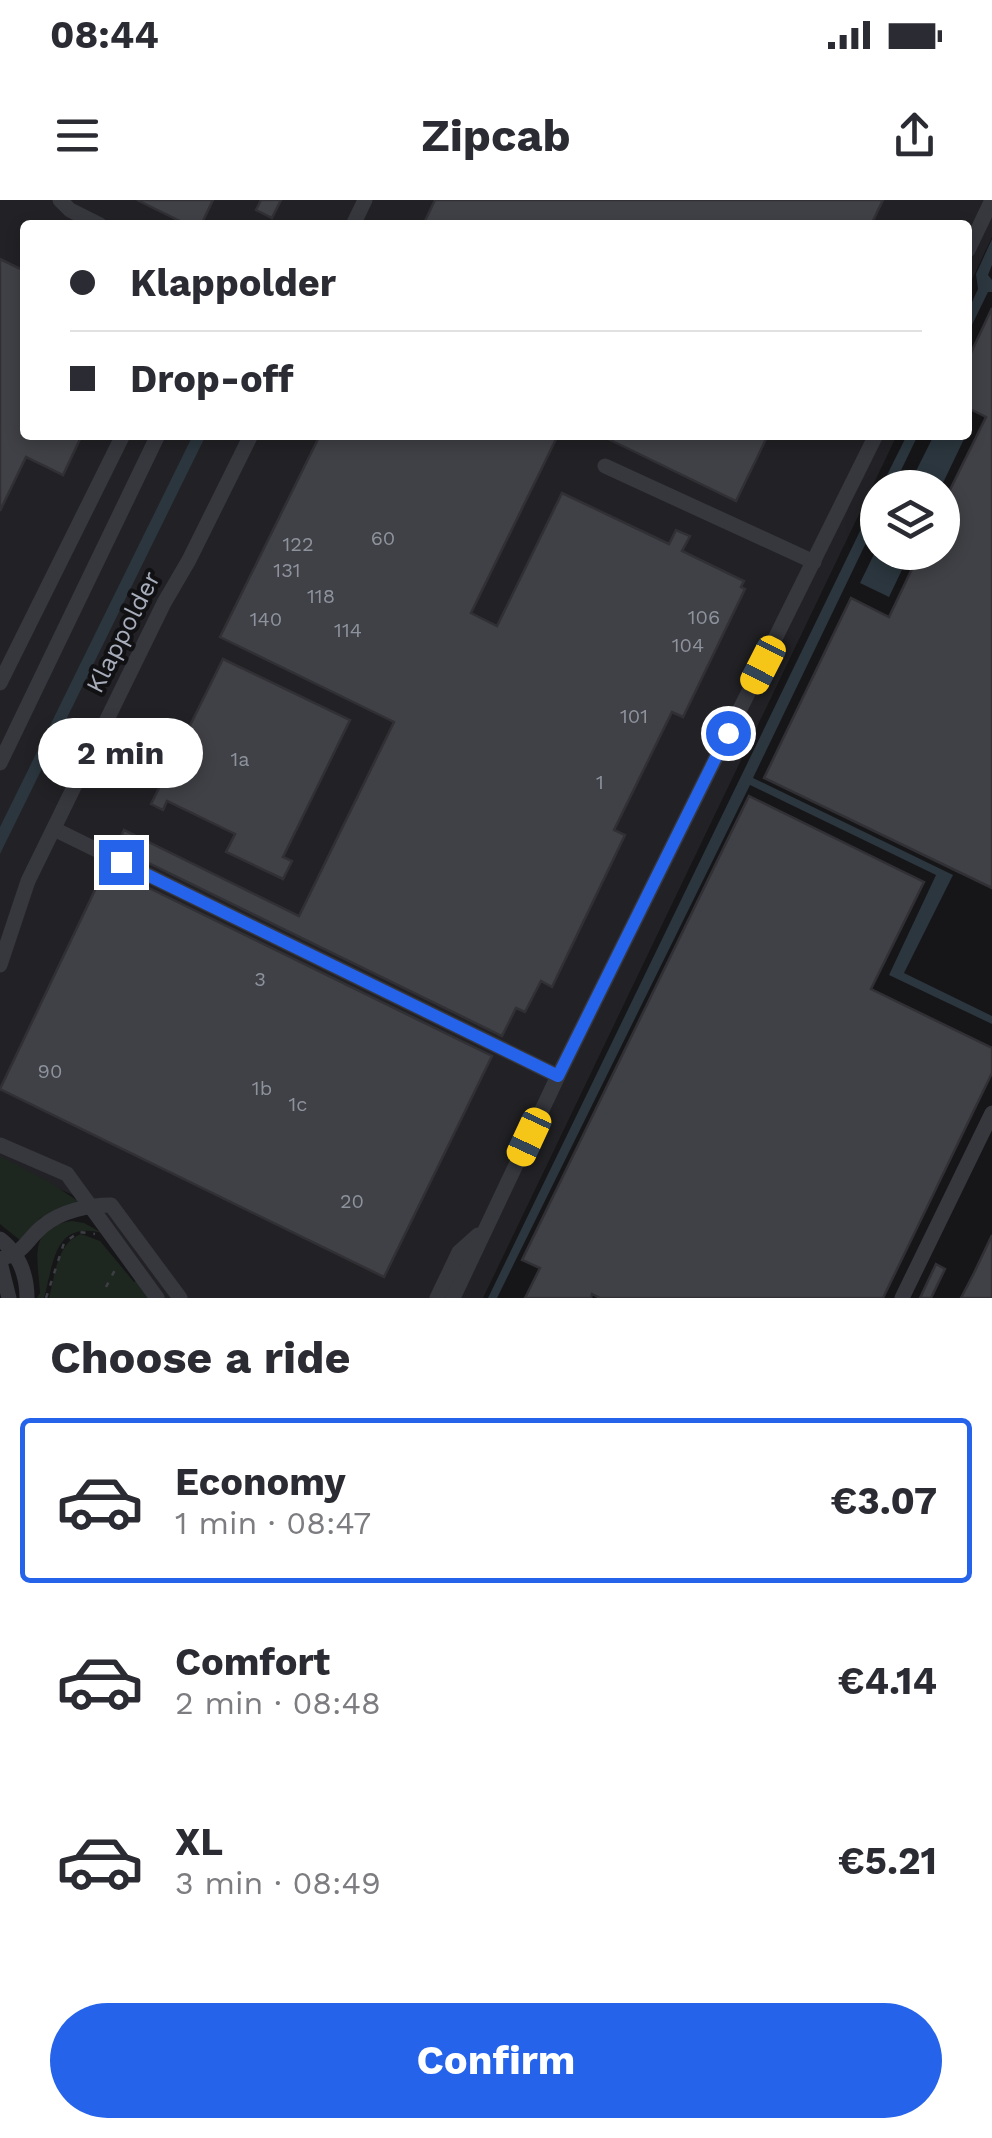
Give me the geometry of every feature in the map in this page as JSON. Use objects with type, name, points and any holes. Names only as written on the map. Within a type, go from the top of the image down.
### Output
[{"type":"street","points":[[60,200],[90,220]]},
{"type":"street","points":[[972,242],[992,200]]},
{"type":"street","points":[[0,683],[121,440]]},
{"type":"street","points":[[0,763],[156,440]]},
{"type":"street","name":"Klappolder","points":[[0,965],[28,881],[249,440]]},
{"type":"street","points":[[453,1298],[558,1076],[874,440]]},
{"type":"street","points":[[605,466],[814,562]]},
{"type":"street","points":[[54,829],[558,1076]]},
{"type":"street","points":[[902,1298],[992,1114]]},
{"type":"street","points":[[0,1145],[67,1174],[157,1298]]},
{"type":"street","points":[[5,1259],[57,1218],[91,1205],[112,1204],[180,1298]]},
{"type":"street","points":[[437,1298],[460,1252],[485,1229]]},
{"type":"street","points":[[0,1239],[9,1298]]},
{"type":"street","points":[[5,1259],[24,1269],[26,1298]]},
{"type":"path","points":[[46,1298],[64,1243],[79,1232],[101,1238]]},
{"type":"path","points":[[106,1288],[120,1260],[134,1278],[140,1275]]},
{"type":"shaded area","points":[[0,200],[992,200],[992,237],[972,280],[972,220],[20,220],[20,440],[895,440],[880,470],[860,470],[860,512],[483,1298],[150,1298],[82,1199],[0,1163]]},
{"type":"shaded area","points":[[992,239],[988,275],[992,292],[988,292],[972,325],[972,302],[978,289],[976,274]]},
{"type":"shaded area","points":[[191,440],[204,440],[0,854],[0,827]]},
{"type":"shaded area","points":[[904,440],[916,440],[901,470],[890,470]]},
{"type":"shaded area","points":[[932,440],[964,440],[949,470],[916,470]]},
{"type":"shaded area","points":[[860,531],[860,555],[753,778],[953,875],[904,973],[992,1016],[992,1024],[889,975],[936,875],[750,785],[497,1298],[488,1298]]},
{"type":"shaded area","points":[[866,570],[902,570],[889,597],[860,583]]},
{"type":"shaded area","points":[[0,1156],[78,1201],[61,1213],[40,1218],[21,1241],[0,1224]]},
{"type":"shaded area","points":[[72,1221],[102,1233],[86,1231],[65,1239],[54,1258],[44,1298],[37,1298],[37,1257],[42,1237],[58,1224]]},
{"type":"shaded area","points":[[81,1234],[100,1241],[152,1298],[49,1298],[62,1252]]},
{"type":"building","points":[[137,200],[213,200],[203,220],[178,220]]},
{"type":"building","points":[[261,200],[281,200],[272,218],[256,210]]},
{"type":"building","points":[[435,200],[883,200],[873,220],[425,220]]},
{"type":"building","points":[[0,259],[20,269],[20,440],[80,440],[63,475],[26,457],[0,511]]},
{"type":"building","points":[[992,308],[992,888],[764,778],[851,598],[889,617],[911,570],[960,570],[960,470],[986,417],[972,410],[972,350]]},
{"type":"building","points":[[318,440],[556,440],[471,613],[497,626],[562,493],[669,544],[676,530],[690,536],[682,551],[744,581],[741,587],[745,589],[683,717],[672,712],[614,830],[625,835],[552,987],[541,981],[525,1012],[516,1008],[502,1036],[116,847],[124,830],[299,916],[394,722],[220,637]]},
{"type":"building","points":[[610,440],[766,440],[736,501]]},
{"type":"building","points":[[223,659],[350,720],[283,857],[292,861],[283,879],[226,852],[235,834],[167,801],[163,810],[151,804]]},
{"type":"building","points":[[749,796],[924,882],[871,989],[992,1048],[992,1073],[883,1298],[600,1298],[592,1294],[591,1298],[525,1298],[540,1268],[522,1260]]},
{"type":"building","points":[[106,867],[492,1056],[384,1277],[0,1089]]},
{"type":"building","points":[[992,1235],[992,1298],[961,1298],[974,1273]]},
{"type":"building","points":[[936,1264],[945,1269],[931,1298],[920,1298]]},
{"type":"route","points":[[121,862],[558,1076],[728,733]]}]
